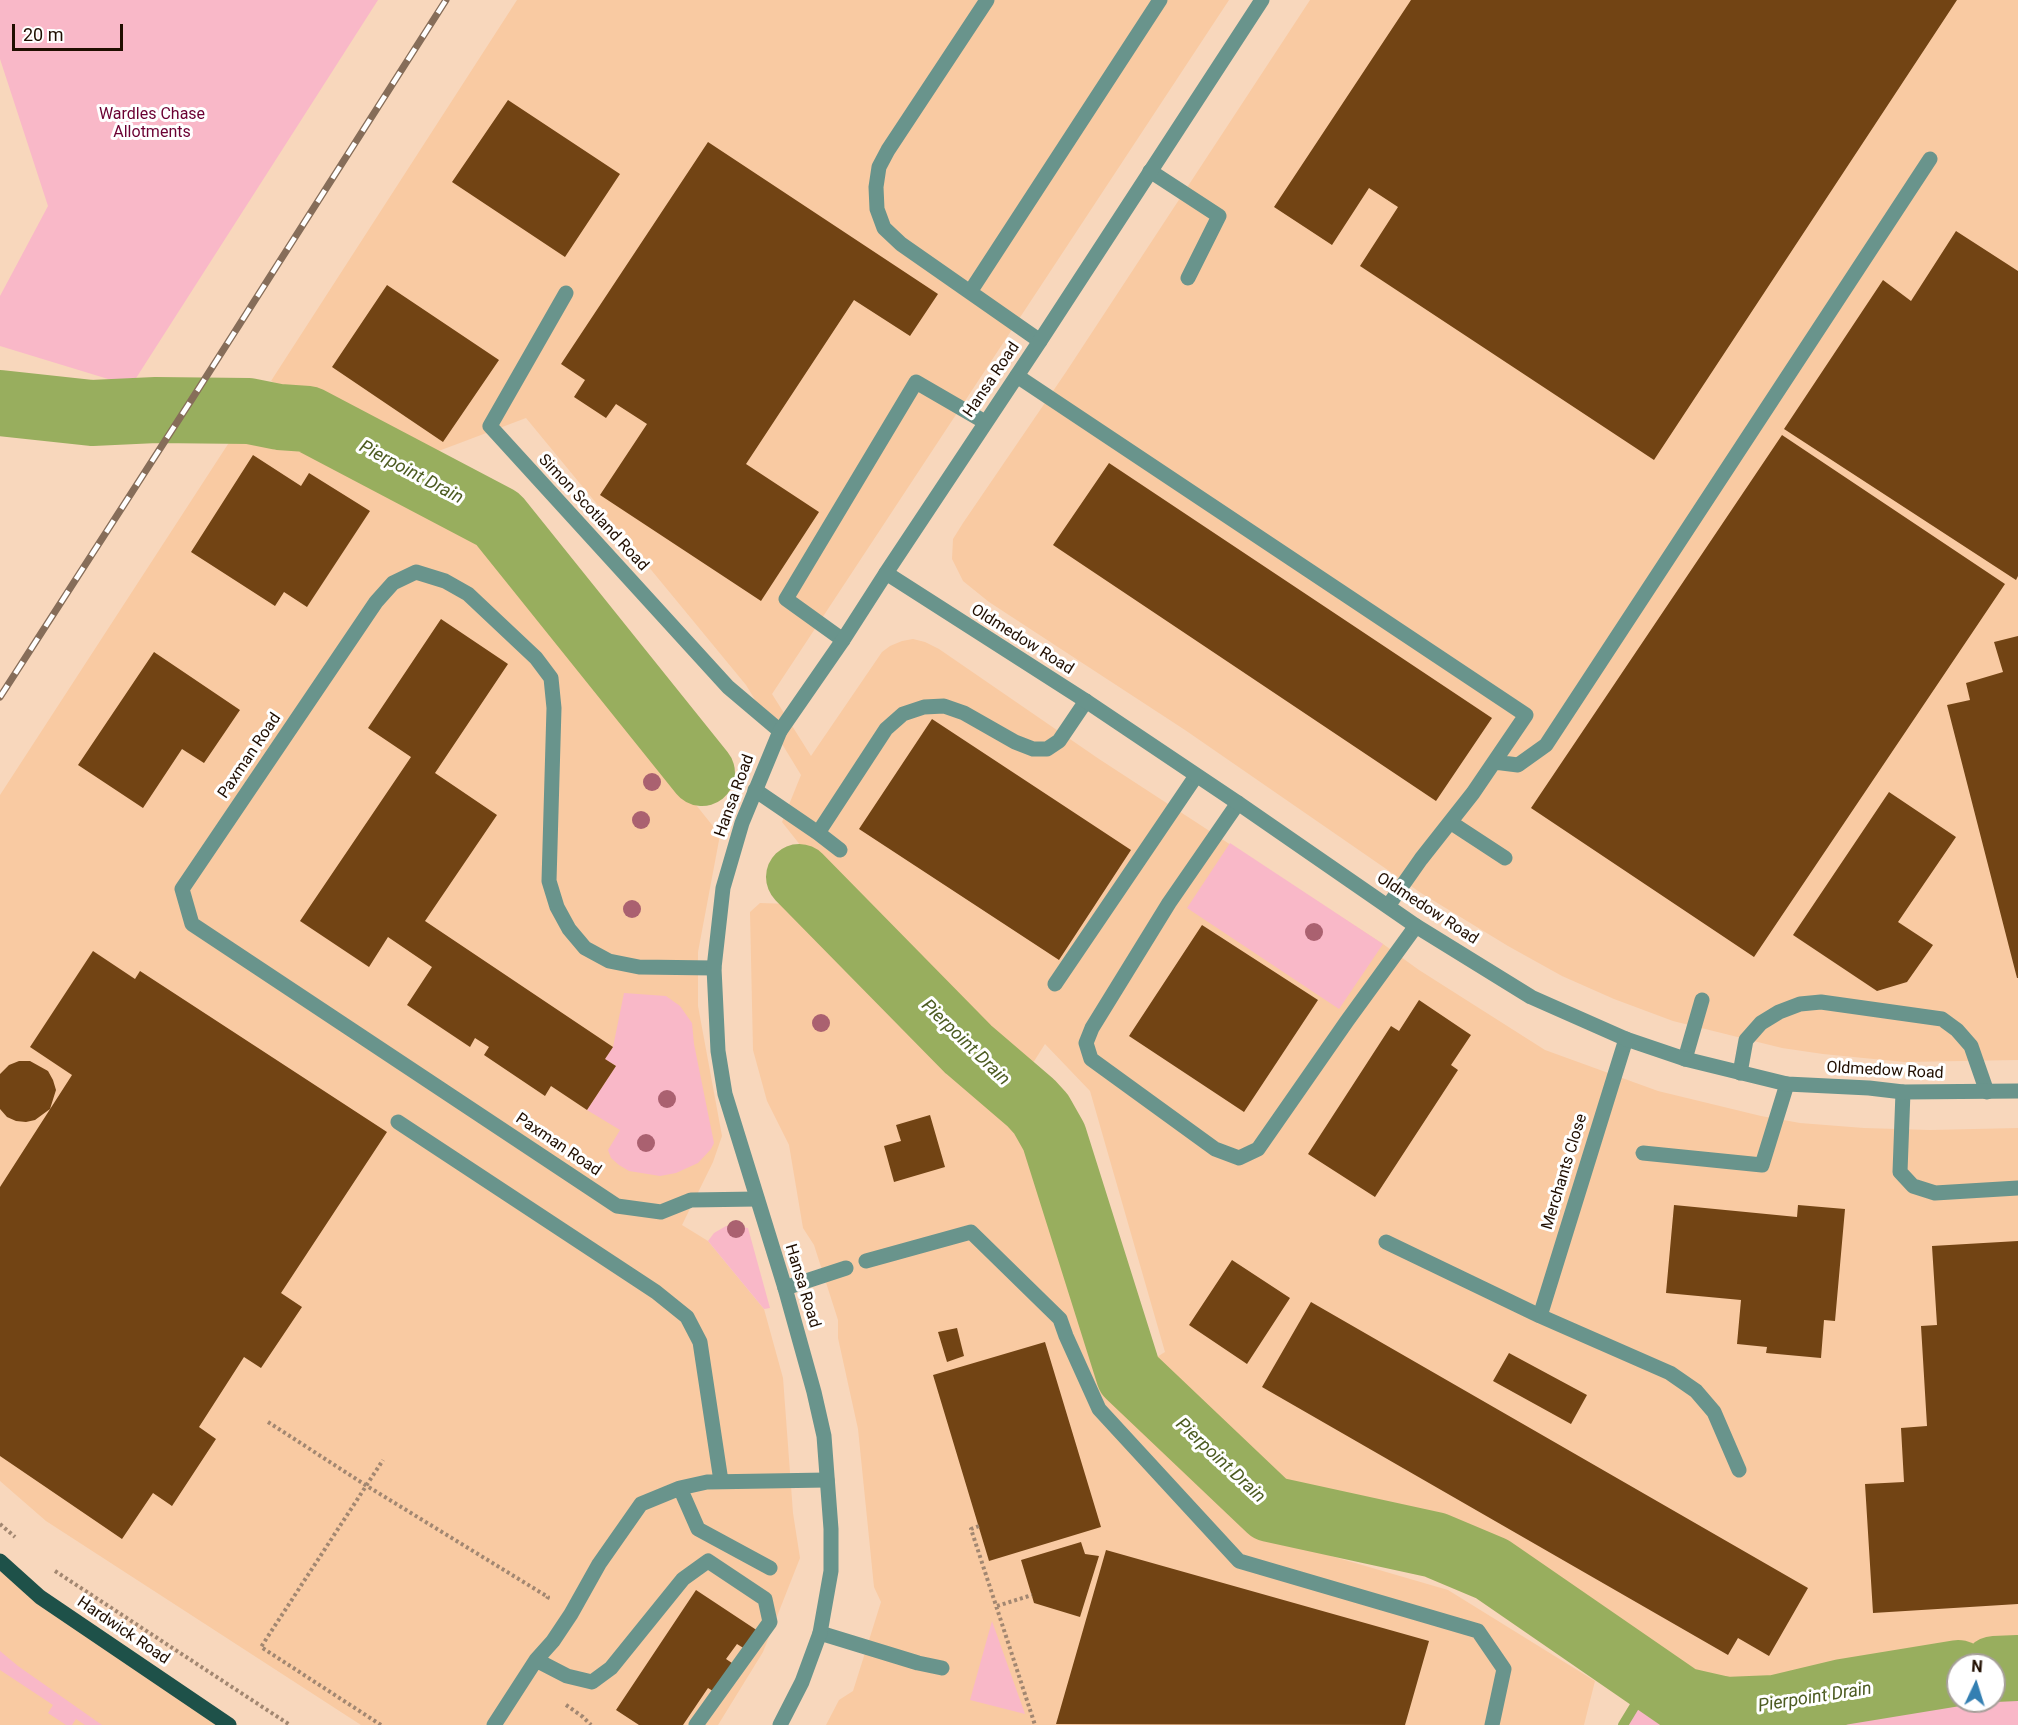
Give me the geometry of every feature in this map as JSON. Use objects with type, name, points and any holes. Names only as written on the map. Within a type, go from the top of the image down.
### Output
[{"type":"main road","name":"Hardwick Road","points":[[0,1561],[40,1597],[229,1725]]},
{"type":"street","points":[[987,0],[879,167],[876,187],[877,209],[884,228],[902,244],[1040,341]]},
{"type":"street","points":[[970,292],[1160,0]]},
{"type":"street","name":"Hansa Road","points":[[780,1725],[802,1682],[820,1633],[831,1571],[831,1529],[824,1436],[814,1392],[726,1094],[718,1051],[714,968],[723,888],[742,823],[780,731],[843,640],[1262,0]]},
{"type":"street","points":[[1494,762],[1518,765],[1546,745],[1930,159]]},
{"type":"street","points":[[1150,171],[1219,216],[1188,278]]},
{"type":"street","name":"Simon Scotland Road","points":[[567,293],[490,426],[729,687],[780,731]]},
{"type":"street","points":[[1017,376],[1526,715],[1388,906]]},
{"type":"street","points":[[843,640],[786,599],[916,381],[985,422]]},
{"type":"street","name":"Paxman Road","points":[[714,968],[639,967],[609,961],[585,948],[569,929],[556,907],[549,881],[554,708],[551,678],[536,658],[468,594],[445,581],[416,573],[393,583],[376,602],[182,889],[192,924],[617,1206],[661,1212],[691,1200],[757,1199]]},
{"type":"street","name":"Oldmedow Road","points":[[886,573],[1086,701],[1416,926],[1531,997],[1626,1039],[1685,1059],[1787,1084],[1903,1092],[2018,1091]]},
{"type":"street","points":[[818,833],[886,729],[903,714],[924,707],[944,706],[964,713],[1033,749],[1047,749],[1059,741],[1086,701]]},
{"type":"street","points":[[1055,984],[1196,776]]},
{"type":"street","points":[[755,790],[840,850]]},
{"type":"street","points":[[1238,803],[1169,903],[1092,1028],[1086,1043],[1091,1059],[1215,1149],[1239,1158],[1258,1149],[1416,926]]},
{"type":"street","points":[[1450,822],[1505,858]]},
{"type":"street","points":[[1685,1059],[1702,1000]]},
{"type":"street","points":[[1740,1073],[1746,1040],[1761,1023],[1779,1012],[1800,1004],[1821,1002],[1942,1019],[1957,1030],[1971,1046],[1987,1092]]},
{"type":"street","name":"Merchants Close","points":[[1540,1316],[1626,1039]]},
{"type":"street","points":[[1642,1153],[1762,1165],[1787,1084]]},
{"type":"street","points":[[1903,1092],[1900,1172],[1913,1186],[1935,1193],[2018,1188]]},
{"type":"street","points":[[398,1122],[656,1292],[687,1317],[699,1342],[721,1481]]},
{"type":"street","points":[[866,1261],[971,1232],[1060,1319],[1099,1409],[1239,1561],[1478,1631],[1504,1670],[1492,1725]]},
{"type":"street","points":[[1386,1242],[1540,1316],[1670,1373],[1696,1391],[1714,1412],[1739,1470]]},
{"type":"street","points":[[785,1288],[846,1268]]},
{"type":"street","points":[[494,1725],[536,1660],[571,1614],[599,1564],[641,1504],[680,1488],[721,1481],[827,1480]]},
{"type":"street","points":[[680,1488],[699,1529],[770,1568]]},
{"type":"street","points":[[536,1660],[567,1676],[592,1682],[611,1668],[683,1579],[708,1561],[765,1599],[770,1622],[696,1725]]},
{"type":"street","points":[[820,1633],[918,1663],[942,1668]]},
{"type":"path","points":[[268,1422],[367,1486],[548,1597]]},
{"type":"path","points":[[381,1725],[261,1647],[383,1460]]},
{"type":"path","points":[[0,1524],[16,1537]]},
{"type":"path","points":[[979,1526],[971,1528],[1035,1725]]},
{"type":"path","points":[[47,1564],[290,1725]]},
{"type":"path","points":[[996,1606],[1032,1595]]},
{"type":"shaded area","points":[[517,0],[1229,0],[772,694],[811,756],[882,652],[902,641],[913,639],[925,642],[939,649],[1099,759],[1383,944],[1419,970],[1545,1050],[1658,1091],[1800,1123],[1930,1130],[2018,1128],[2018,1668],[2006,1668],[2006,1653],[1946,1653],[1946,1675],[1842,1692],[1775,1708],[1726,1710],[1682,1700],[1651,1679],[1639,1655],[1601,1623],[1537,1582],[1464,1543],[1436,1533],[1276,1502],[1178,1399],[1152,1360],[1165,1352],[1090,1091],[1045,1044],[1031,1066],[935,979],[812,860],[782,822],[801,775],[746,685],[526,418],[428,455],[271,381]]},
{"type":"shaded area","points":[[1310,0],[2018,0],[2018,1060],[1904,1062],[1782,1048],[1673,1021],[1562,976],[1421,893],[1185,730],[989,602],[963,581],[952,559],[953,539],[1066,372]]},
{"type":"shaded area","points":[[243,421],[289,429],[317,441],[428,492],[474,526],[720,835],[698,952],[698,1006],[722,1136],[713,1162],[682,1225],[708,1241],[764,1309],[783,1378],[793,1513],[800,1558],[763,1652],[718,1725],[361,1725],[46,1521],[0,1481],[0,795]]},
{"type":"shaded area","points":[[760,903],[790,904],[1031,1139],[1108,1383],[1252,1533],[1448,1590],[1595,1681],[1584,1725],[826,1725],[839,1700],[853,1691],[881,1602],[874,1587],[858,1429],[838,1338],[838,1320],[814,1245],[803,1228],[789,1145],[767,1101],[753,1050],[750,912]]},
{"type":"shaded area","points":[[0,1561],[229,1725],[0,1725]]},
{"type":"green space","name":"Wardles Chase Allotments","points":[[0,0],[378,0],[131,386],[0,346],[0,296],[48,206],[0,59]]},
{"type":"green space","points":[[1230,843],[1383,944],[1339,1009],[1187,908]]},
{"type":"green space","points":[[624,993],[666,996],[680,1006],[692,1023],[694,1044],[714,1143],[698,1163],[676,1173],[660,1176],[629,1171],[619,1165],[611,1158],[608,1150],[620,1130],[587,1110],[616,1066],[605,1059],[613,1047]]},
{"type":"green space","points":[[726,1226],[748,1228],[770,1308],[764,1309],[708,1241],[714,1233]]},
{"type":"green space","points":[[992,1621],[1025,1714],[970,1700]]},
{"type":"green space","points":[[0,1651],[102,1725],[85,1725],[76,1719],[72,1725],[66,1725],[48,1713],[53,1705],[0,1670]]},
{"type":"green space","points":[[2006,1668],[2018,1668],[2018,1725],[1623,1725],[1651,1679],[1682,1700],[1726,1710],[1775,1708],[1842,1692],[1946,1675],[1946,1713],[2006,1713]]},
{"type":"building","points":[[1411,0],[1957,0],[1654,460],[1360,266],[1398,207],[1369,188],[1332,245],[1274,207]]},
{"type":"building","points":[[508,100],[620,174],[565,257],[452,182]]},
{"type":"building","points":[[708,142],[938,294],[910,336],[854,300],[746,464],[819,512],[761,601],[600,495],[647,424],[616,404],[606,418],[574,397],[585,380],[561,364]]},
{"type":"building","points":[[1956,231],[2018,271],[2018,576],[2016,580],[1784,429],[1883,280],[1911,301]]},
{"type":"building","points":[[387,285],[499,360],[443,442],[332,367]]},
{"type":"building","points":[[1782,435],[2005,584],[1754,957],[1531,808]]},
{"type":"building","points":[[253,455],[301,486],[309,473],[370,511],[307,607],[284,592],[275,606],[191,552]]},
{"type":"building","points":[[1109,463],[1492,718],[1436,801],[1053,545]]},
{"type":"building","points":[[441,619],[508,664],[435,773],[497,815],[425,921],[613,1047],[605,1059],[616,1066],[587,1110],[551,1086],[545,1096],[484,1055],[489,1047],[475,1038],[470,1047],[407,1005],[432,967],[388,937],[369,967],[300,921],[411,757],[368,728]]},
{"type":"building","points":[[2018,636],[2017,978],[1947,705],[1970,700],[1966,683],[2003,672],[1994,642]]},
{"type":"building","points":[[154,652],[240,710],[204,763],[182,749],[143,808],[78,765]]},
{"type":"building","points":[[932,719],[1131,850],[1059,960],[859,829]]},
{"type":"building","points":[[1889,792],[1956,837],[1898,922],[1933,945],[1907,982],[1877,991],[1793,935]]},
{"type":"building","points":[[1202,925],[1318,1000],[1244,1112],[1129,1036]]},
{"type":"building","points":[[93,951],[135,979],[140,971],[387,1132],[281,1293],[302,1307],[261,1368],[244,1357],[199,1427],[216,1439],[172,1506],[153,1493],[122,1539],[0,1456],[0,1187],[72,1075],[30,1047]]},
{"type":"building","points":[[1419,1000],[1471,1035],[1451,1065],[1458,1070],[1375,1197],[1308,1154],[1391,1026],[1399,1031]]},
{"type":"building","points":[[19,1061],[30,1061],[48,1071],[56,1090],[50,1109],[35,1120],[26,1122],[7,1117],[0,1109],[0,1074],[9,1065]]},
{"type":"building","points":[[930,1115],[945,1167],[894,1182],[884,1146],[901,1141],[896,1125]]},
{"type":"building","points":[[1674,1205],[1797,1217],[1798,1205],[1845,1209],[1835,1321],[1824,1320],[1821,1358],[1766,1353],[1767,1347],[1737,1344],[1741,1300],[1666,1293]]},
{"type":"building","points":[[2018,1241],[2018,1604],[1873,1613],[1865,1484],[1904,1482],[1901,1428],[1927,1426],[1921,1326],[1937,1325],[1932,1246]]},
{"type":"building","points":[[1232,1260],[1290,1298],[1247,1364],[1189,1325]]},
{"type":"building","points":[[1311,1302],[1808,1588],[1769,1656],[1738,1638],[1728,1655],[1262,1387]]},
{"type":"building","points":[[957,1328],[964,1356],[947,1362],[938,1332]]},
{"type":"building","points":[[1045,1342],[1101,1527],[989,1561],[933,1375]]},
{"type":"building","points":[[1509,1353],[1587,1395],[1571,1424],[1493,1381]]},
{"type":"building","points":[[1081,1542],[1085,1554],[1099,1556],[1080,1617],[1034,1603],[1021,1560]]},
{"type":"building","points":[[1106,1550],[1429,1641],[1405,1725],[1056,1724]]},
{"type":"building","points":[[696,1590],[758,1631],[745,1649],[737,1644],[726,1659],[735,1665],[716,1693],[708,1688],[683,1725],[639,1725],[616,1710]]},
{"type":"waterway","name":"Pierpoint Drain","points":[[0,403],[92,413],[156,410],[249,411],[279,417],[308,419],[498,519],[702,773]]},
{"type":"waterway","name":"Pierpoint Drain","points":[[799,877],[968,1049],[1041,1114],[1054,1137],[1129,1375],[1270,1509],[1435,1545],[1492,1569],[1682,1700],[1726,1710],[1775,1708],[1842,1692],[1946,1675]]},
{"type":"waterway","name":"Pierpoint Drain","points":[[2006,1668],[2018,1668]]},
{"type":"waterway","points":[[1623,1725],[1651,1679]]},
{"type":"railway","points":[[0,697],[446,0]]}]
